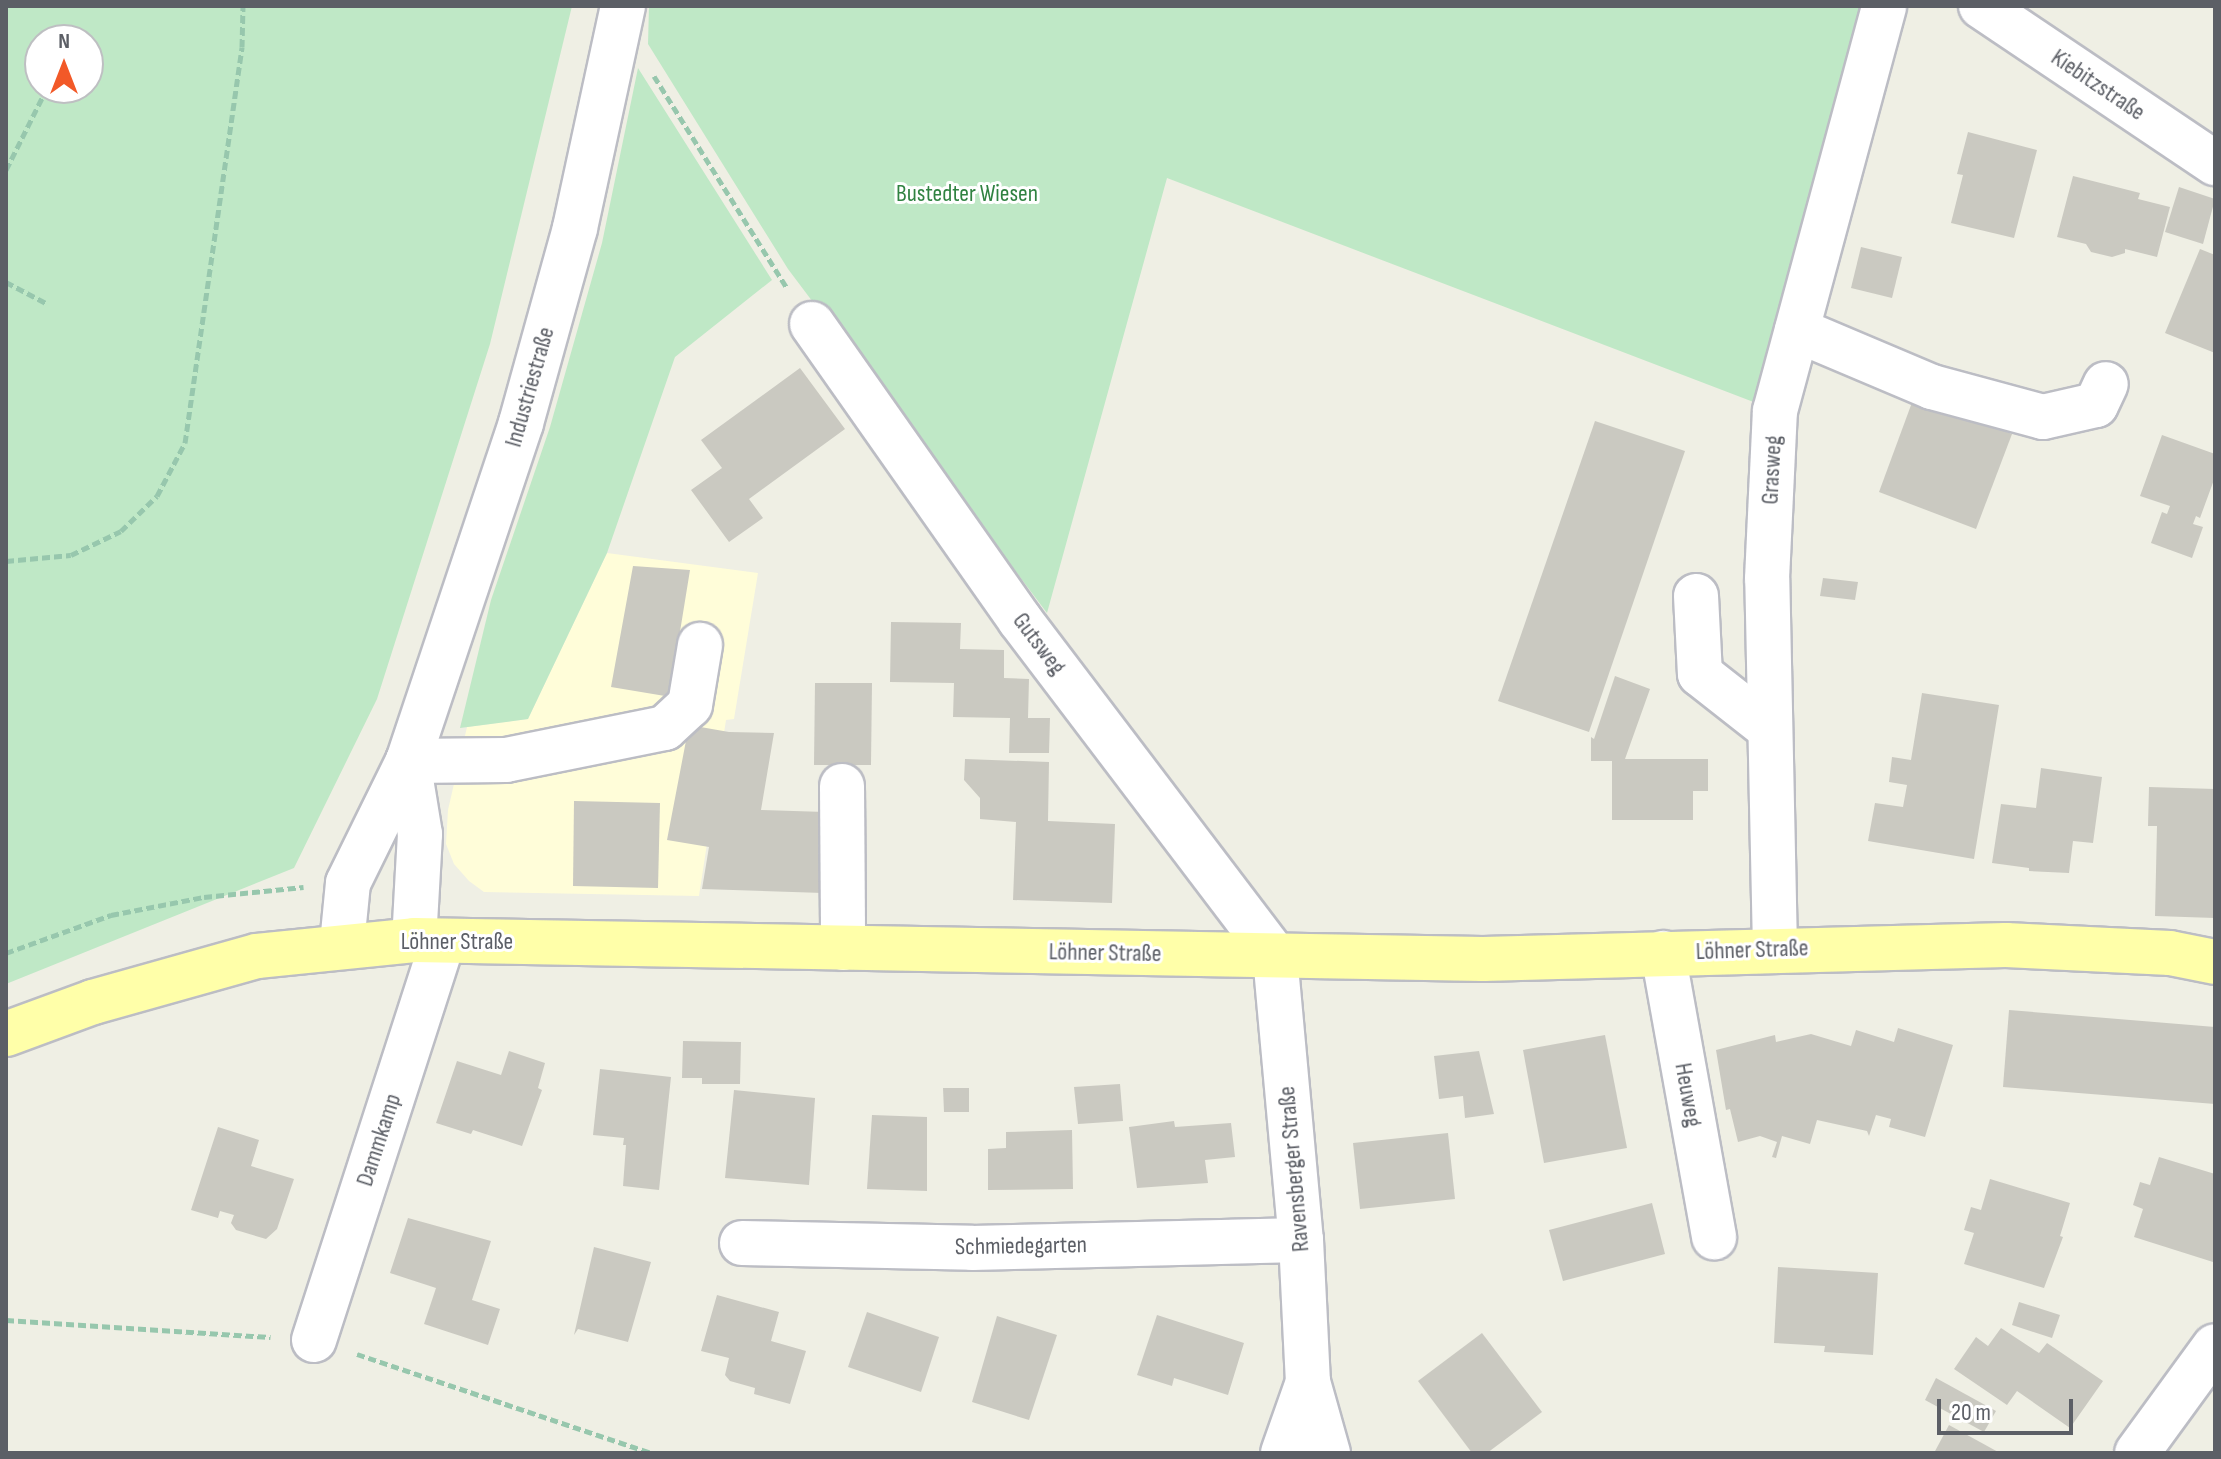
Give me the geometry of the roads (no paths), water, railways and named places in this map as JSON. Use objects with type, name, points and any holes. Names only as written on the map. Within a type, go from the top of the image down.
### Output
[{"type":"main road","name":"Löhner Straße","points":[[6,1034],[93,1002],[257,956],[342,944],[429,940],[1483,959],[2006,945],[2170,953],[2215,962]]},
{"type":"street","name":"Grasweg","points":[[1775,949],[1767,579],[1775,411],[1884,6]]},
{"type":"street","name":"Kiebitzstraße","points":[[1981,6],[2215,163]]},
{"type":"street","name":"Industriestraße","points":[[342,944],[348,883],[408,761],[521,423],[575,228],[622,18]]},
{"type":"street","name":"Gutsweg","points":[[812,324],[1020,620],[1275,956]]},
{"type":"street","points":[[1797,330],[1932,387],[2043,417],[2096,405],[2106,384]]},
{"type":"street","points":[[1696,596],[1700,674],[1770,729]]},
{"type":"street","points":[[408,761],[506,760],[665,728],[690,705],[700,645]]},
{"type":"street","name":"Industriestraße","points":[[408,761],[420,834],[429,940]]},
{"type":"street","points":[[842,786],[843,948]]},
{"type":"street","name":"Dammkamp","points":[[314,1340],[429,940]]},
{"type":"street","name":"Heuweg","points":[[1663,953],[1714,1237]]},
{"type":"street","name":"Ravensberger Straße","points":[[1275,956],[1301,1240],[1308,1382],[1328,1453]]},
{"type":"street","name":"Schmiedegarten","points":[[742,1243],[972,1248],[1301,1240]]},
{"type":"street","points":[[2137,1453],[2215,1346]]},
{"type":"street","name":"Ravensberger Straße","points":[[1283,1453],[1308,1382]]},
{"type":"park label","name":"Bustedter Wiesen","points":[[967,194]]}]
